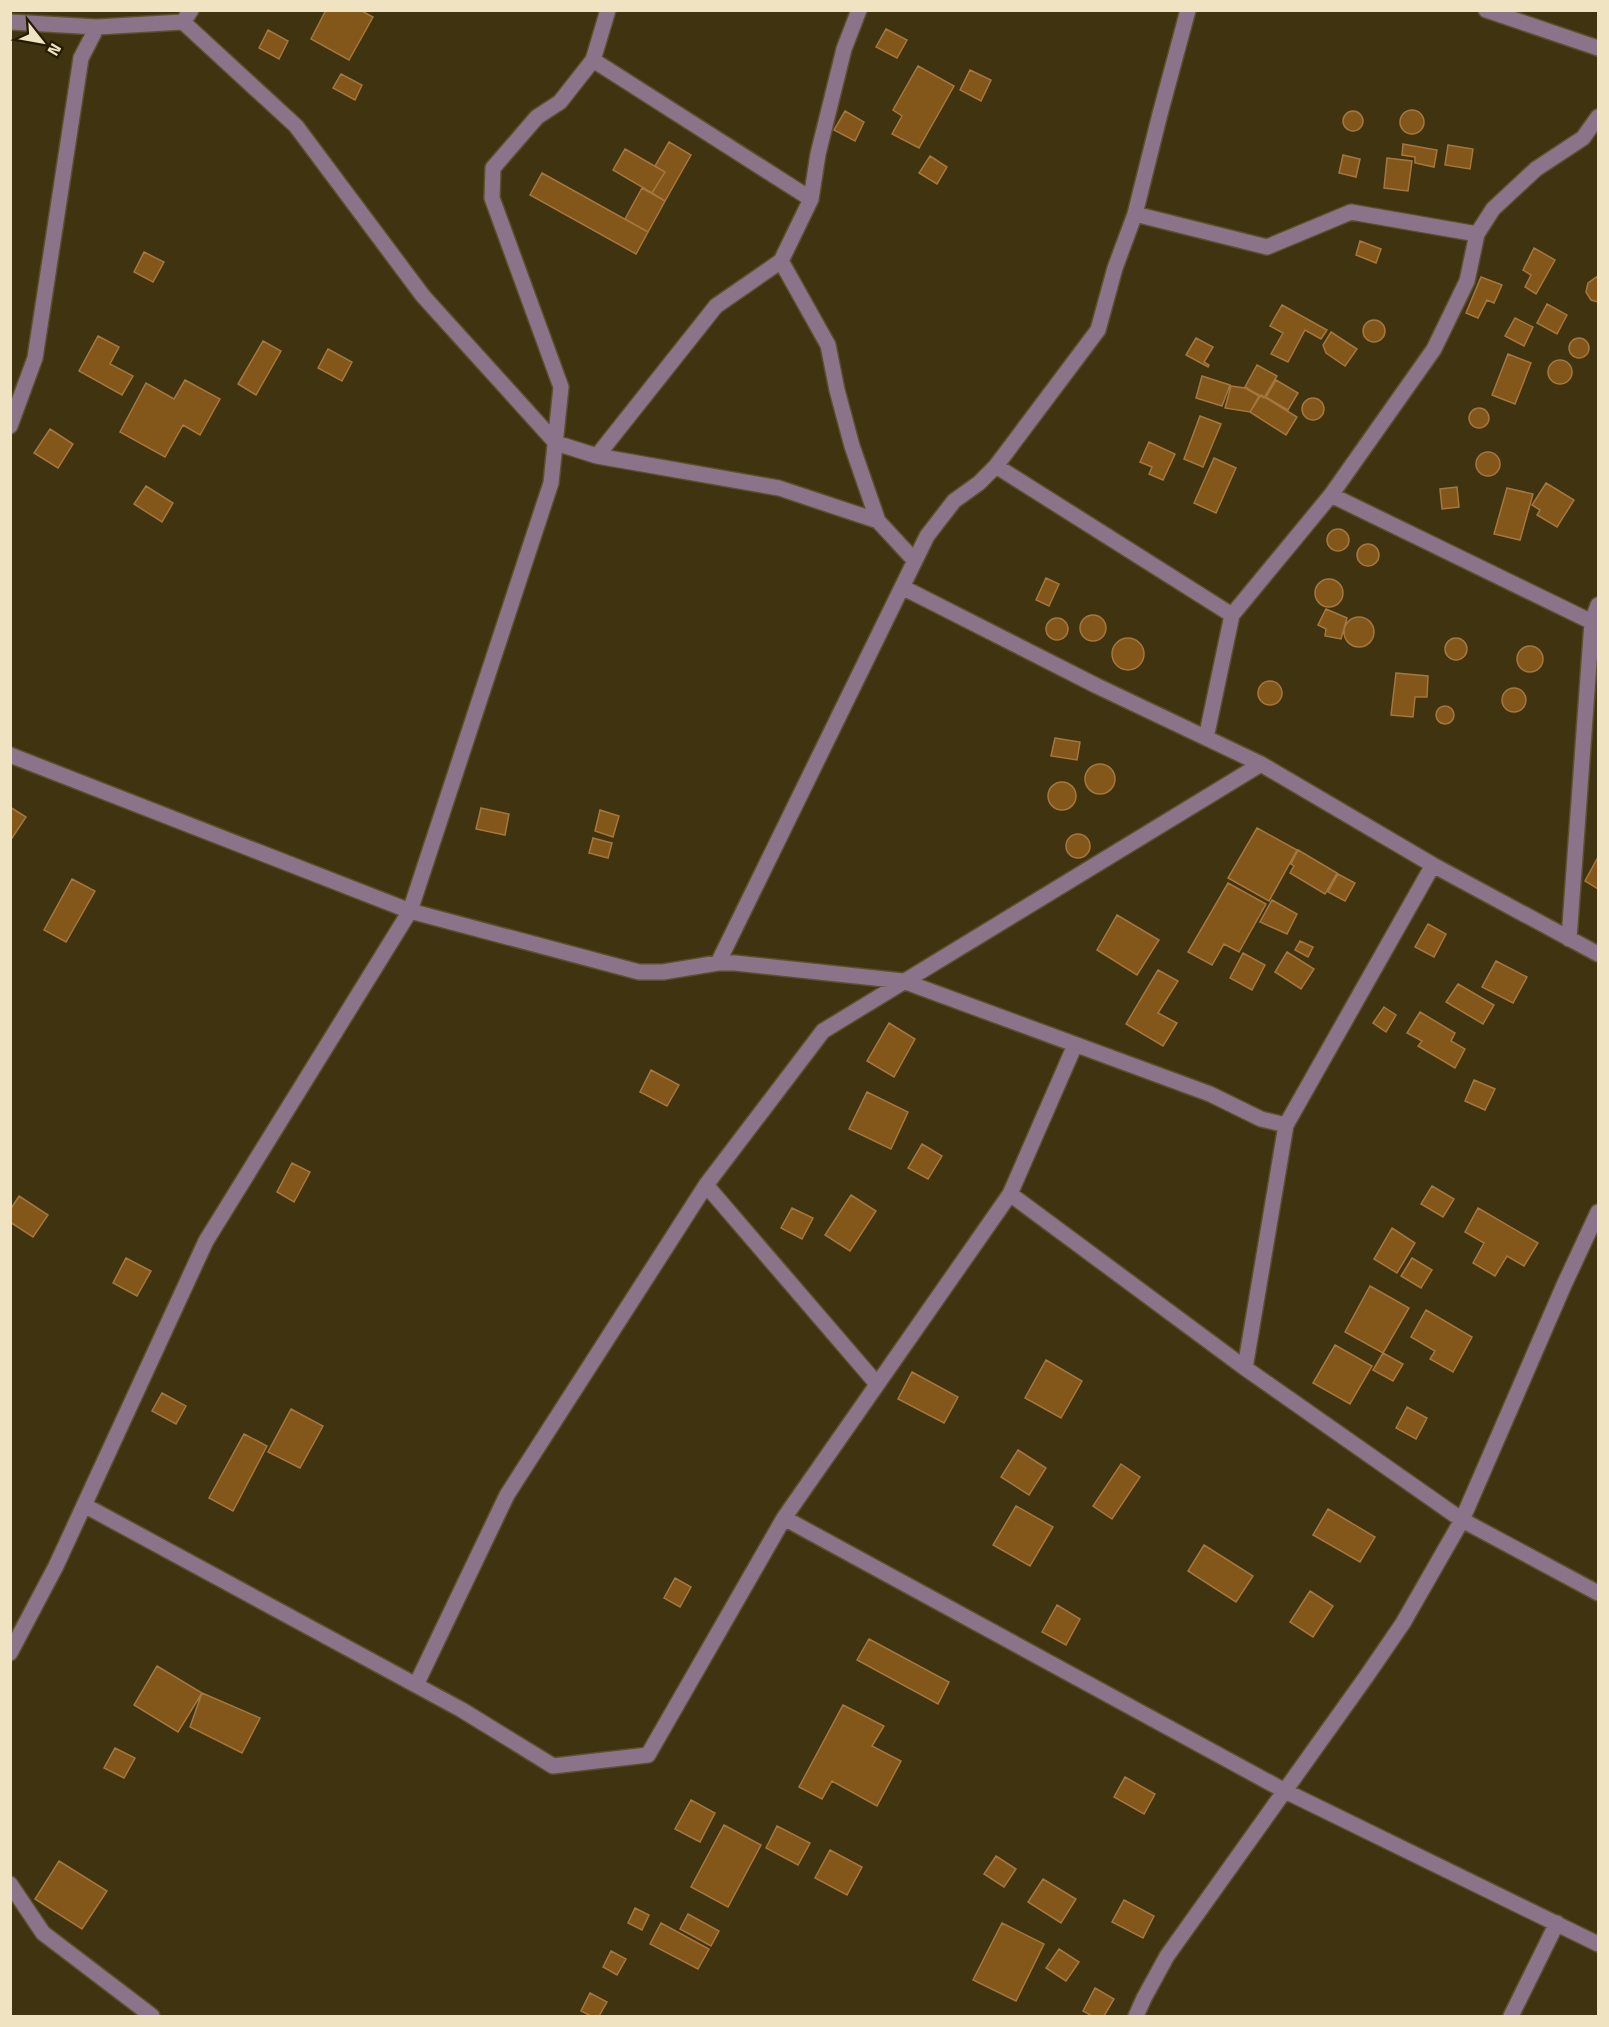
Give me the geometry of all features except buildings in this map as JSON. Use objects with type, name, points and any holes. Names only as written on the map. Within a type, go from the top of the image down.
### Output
[{"type":"street","points":[[10,1653],[56,1566],[206,1241],[410,911],[551,483],[556,443],[561,387],[492,198],[493,168],[537,117],[560,102],[593,60],[608,10]]},
{"type":"street","points":[[597,456],[716,306],[781,261],[811,200],[818,154],[844,49],[859,10]]},
{"type":"street","points":[[718,963],[927,536],[954,501],[979,483],[996,466],[1098,330],[1114,268],[1135,214],[1188,10]]},
{"type":"street","points":[[1486,10],[1599,48]]},
{"type":"street","points":[[10,22],[97,27],[187,16],[296,126],[423,296],[556,443],[597,456],[779,488],[878,522]]},
{"type":"street","points":[[10,426],[35,358],[81,58],[97,27]]},
{"type":"street","points":[[593,60],[811,200]]},
{"type":"street","points":[[1206,738],[1232,615],[1331,495],[1434,349],[1467,281],[1478,234],[1492,209],[1536,169],[1583,138],[1599,117]]},
{"type":"street","points":[[1135,214],[1266,247],[1351,212],[1478,234]]},
{"type":"street","points":[[781,261],[828,345],[852,446],[878,522],[915,561]]},
{"type":"street","points":[[996,466],[1232,615]]},
{"type":"street","points":[[1331,495],[1592,622]]},
{"type":"street","points":[[902,587],[1097,686],[1261,764],[1433,865],[1599,954]]},
{"type":"street","points":[[1569,939],[1592,622],[1599,605]]},
{"type":"street","points":[[10,755],[410,911],[639,972],[663,972],[718,963],[735,963],[903,981],[1210,1094],[1261,1119],[1287,1125]]},
{"type":"street","points":[[416,1685],[507,1495],[706,1185],[823,1031],[1261,764]]},
{"type":"street","points":[[1245,1368],[1287,1125],[1433,865]]},
{"type":"street","points":[[84,1505],[462,1710],[553,1766],[648,1755],[784,1518],[1011,1194],[1075,1045]]},
{"type":"street","points":[[706,1185],[877,1384]]},
{"type":"street","points":[[1011,1194],[1245,1368],[1462,1520],[1599,1593]]},
{"type":"street","points":[[1136,2016],[1167,1956],[1403,1623],[1462,1520],[1564,1285],[1599,1212]]},
{"type":"street","points":[[784,1518],[1285,1791],[1599,1944]]},
{"type":"street","points":[[10,1884],[43,1933],[152,2016]]},
{"type":"street","points":[[1511,2016],[1557,1923]]}]
